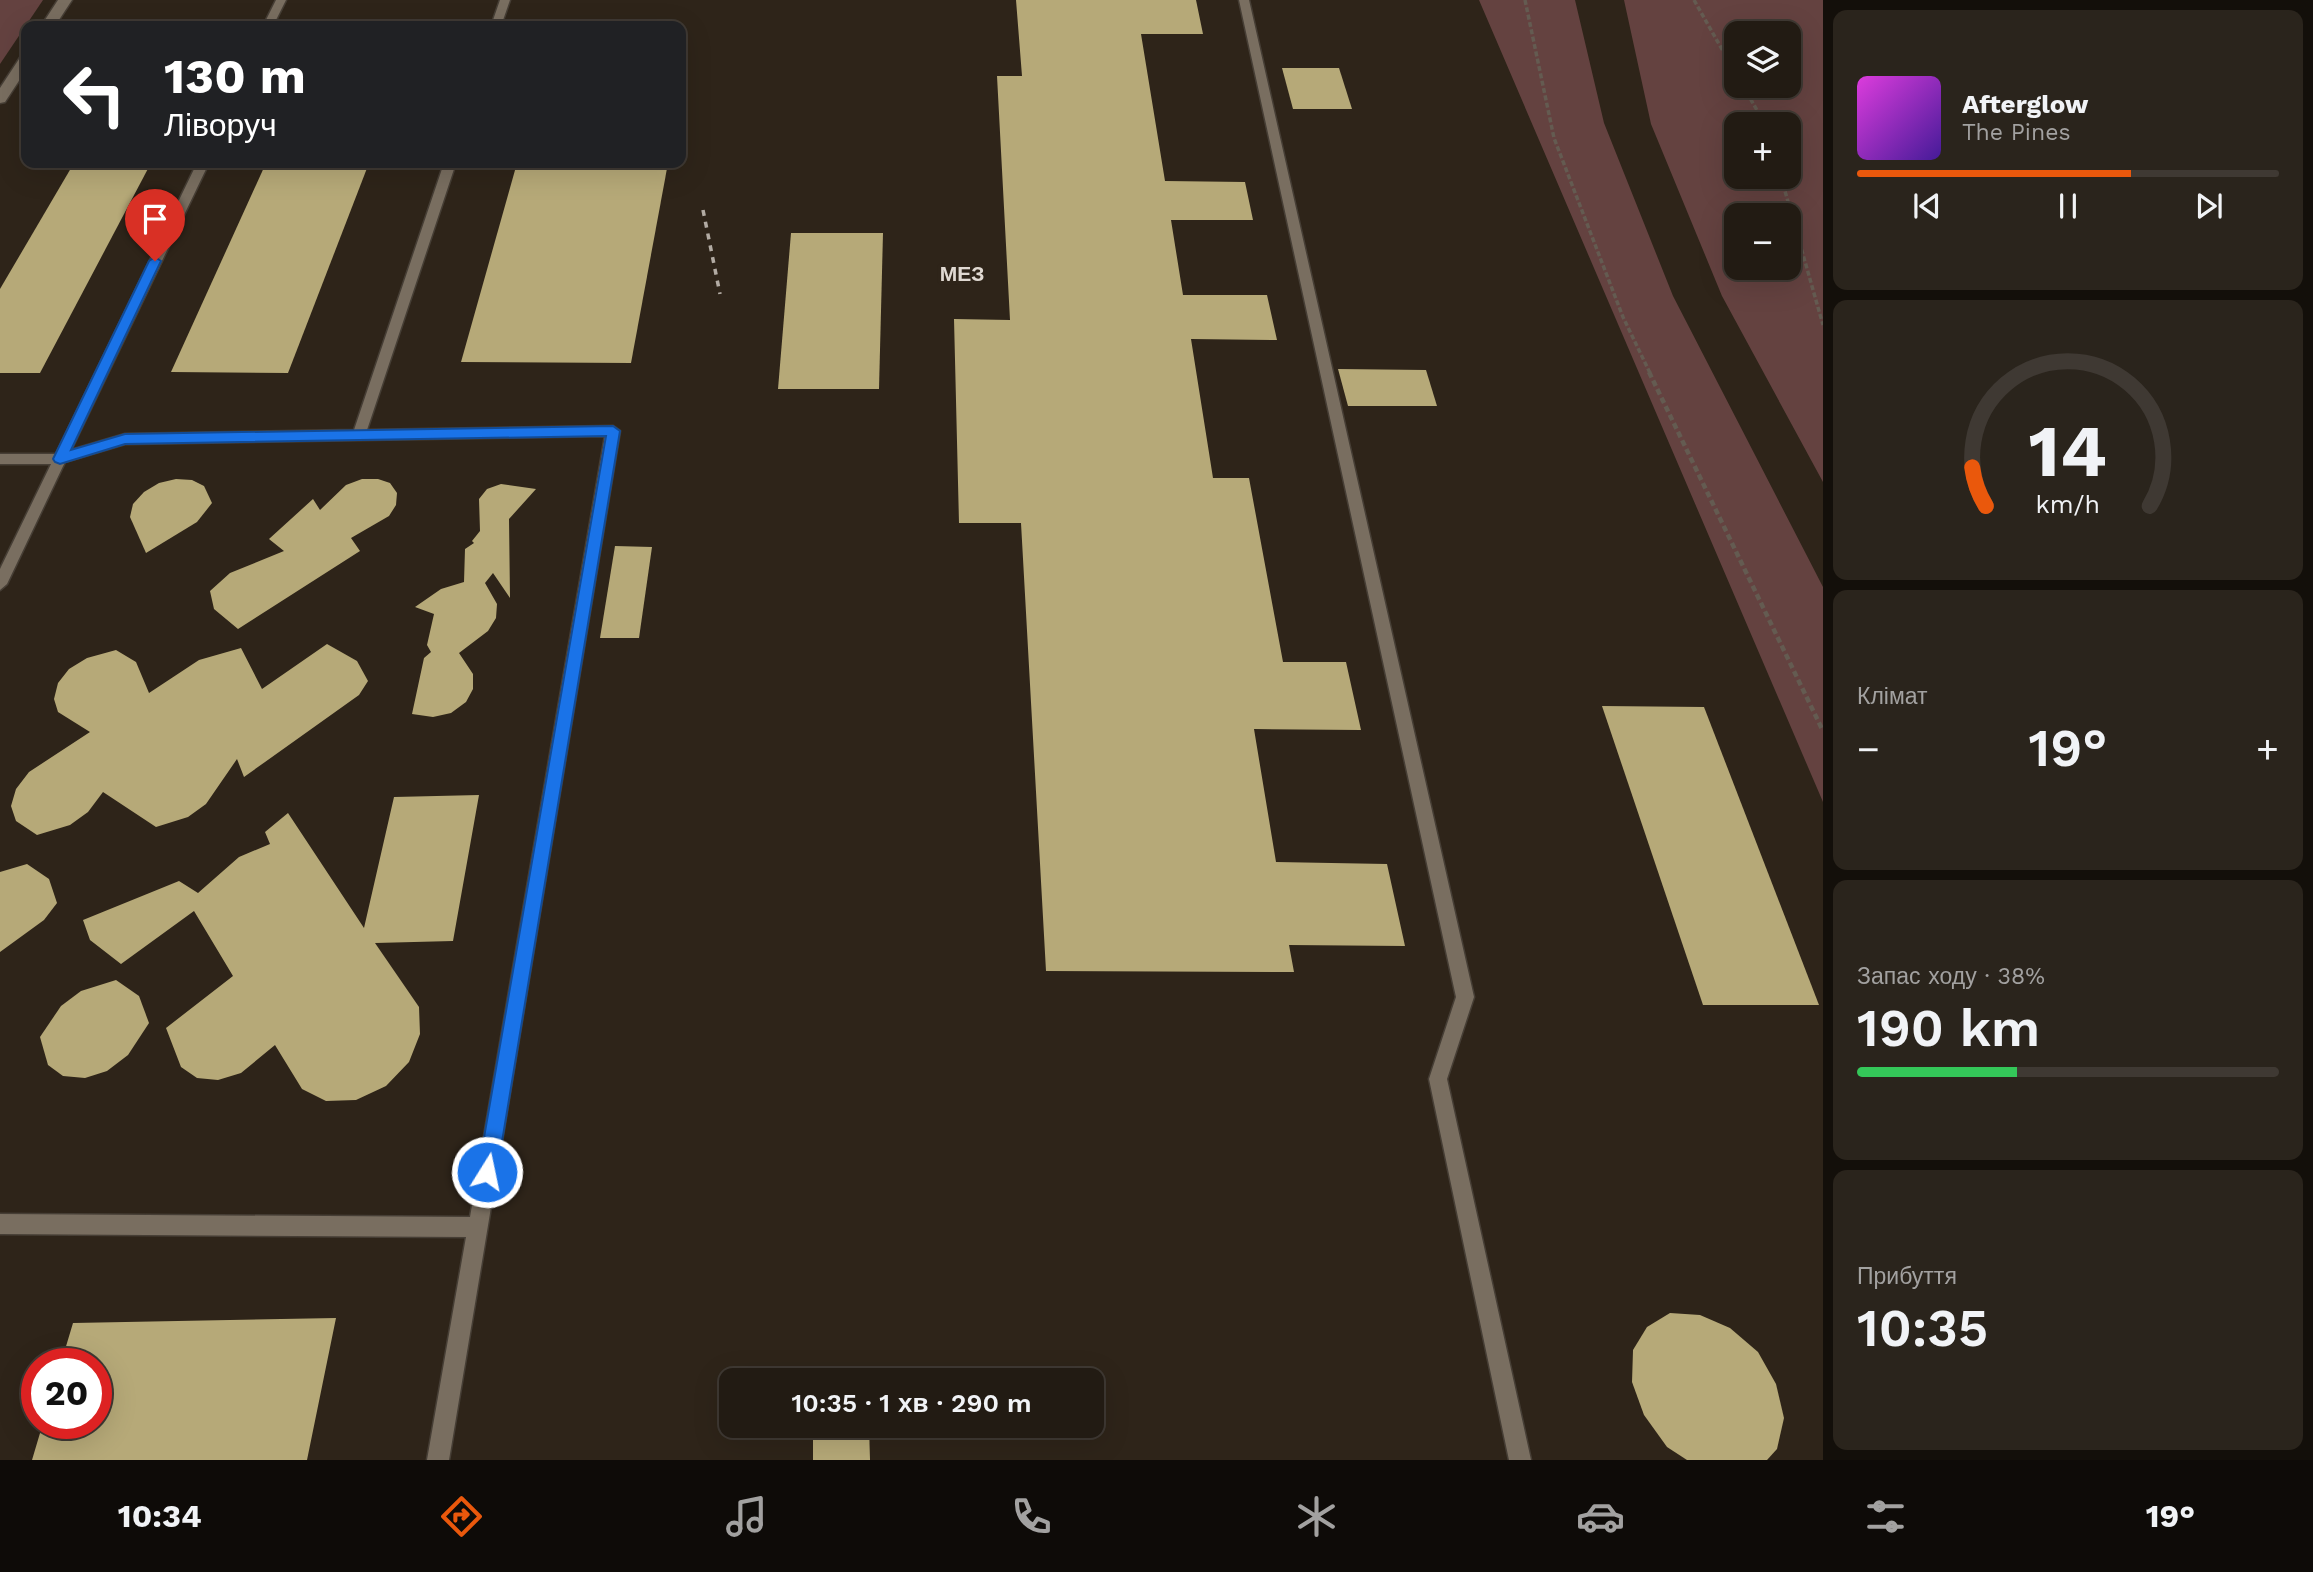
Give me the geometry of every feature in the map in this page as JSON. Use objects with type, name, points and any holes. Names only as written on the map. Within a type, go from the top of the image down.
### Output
[{"type":"street","points":[[51,21],[65,0]]},
{"type":"street","points":[[0,99],[21,67]]},
{"type":"lane","points":[[270,21],[281,0]]},
{"type":"lane","points":[[498,21],[505,0]]},
{"type":"lane","points":[[1244,0],[1465,997],[1438,1079],[1520,1460]]},
{"type":"lane","points":[[0,584],[201,168]]},
{"type":"lane","points":[[359,435],[448,168]]},
{"type":"lane","points":[[0,459],[60,459],[125,439],[613,431],[438,1460]]},
{"type":"lane","points":[[0,1224],[478,1227]]},
{"type":"path","points":[[1525,0],[1554,138],[1623,317],[1823,731]]},
{"type":"path","points":[[1695,0],[1724,52]]},
{"type":"path","points":[[1784,189],[1823,325]]},
{"type":"shaded area","points":[[0,0],[43,0],[29,21],[21,21],[21,33],[0,64]]},
{"type":"shaded area","points":[[1479,0],[1575,0],[1604,123],[1673,296],[1823,587],[1823,802]]},
{"type":"shaded area","points":[[1624,0],[1823,0],[1823,482],[1722,296],[1651,124]]},
{"type":"building","points":[[1016,0],[1196,0],[1203,34],[1141,34],[1165,181],[1245,182],[1253,220],[1171,220],[1183,295],[1267,295],[1277,340],[1191,339],[1213,478],[1249,478],[1283,662],[1346,662],[1361,730],[1254,729],[1276,862],[1387,864],[1405,946],[1289,945],[1294,972],[1046,971],[1021,523],[959,523],[954,319],[1010,320],[997,76],[1022,76]]},
{"type":"building","points":[[1282,68],[1339,68],[1352,109],[1293,109]]},
{"type":"building","points":[[71,168],[148,168],[40,373],[0,373],[0,289]]},
{"type":"building","points":[[264,168],[367,168],[288,373],[171,372]]},
{"type":"building","points":[[516,168],[667,168],[631,363],[461,362]]},
{"type":"building","points":[[791,233],[883,233],[879,389],[778,389]]},
{"type":"building","points":[[1338,369],[1426,370],[1437,406],[1348,406]]},
{"type":"building","points":[[176,479],[192,480],[204,486],[212,503],[197,522],[146,553],[130,517],[133,504],[144,492],[159,483]]},
{"type":"building","points":[[362,479],[378,479],[390,483],[397,493],[396,505],[389,516],[351,538],[360,551],[238,629],[214,609],[210,591],[230,573],[284,551],[269,539],[313,499],[320,510],[346,485]]},
{"type":"building","points":[[501,484],[536,489],[509,519],[510,598],[493,573],[485,583],[497,604],[496,618],[488,631],[459,653],[473,674],[473,689],[466,702],[451,713],[433,717],[412,714],[424,658],[431,652],[427,645],[434,614],[415,607],[441,589],[464,582],[465,549],[474,543],[472,541],[480,531],[479,499],[487,489]]},
{"type":"building","points":[[615,546],[652,547],[639,638],[600,638]]},
{"type":"building","points":[[327,644],[357,661],[368,681],[359,695],[244,777],[237,759],[206,804],[188,817],[156,827],[103,792],[88,812],[70,825],[37,835],[16,821],[11,806],[16,789],[29,772],[90,732],[58,712],[54,699],[58,683],[69,669],[87,658],[116,650],[136,662],[149,693],[199,660],[241,648],[262,689]]},
{"type":"building","points":[[1602,706],[1704,707],[1819,1005],[1703,1005]]},
{"type":"building","points":[[479,795],[453,941],[375,943],[419,1007],[420,1034],[409,1062],[386,1086],[356,1100],[326,1101],[302,1089],[275,1045],[241,1073],[218,1080],[197,1078],[181,1067],[166,1028],[233,976],[194,911],[121,964],[90,940],[83,920],[179,881],[198,893],[239,857],[270,844],[265,832],[288,813],[364,928],[394,797]]},
{"type":"building","points":[[27,864],[49,879],[57,903],[44,920],[0,952],[0,872]]},
{"type":"building","points":[[116,980],[139,996],[149,1023],[128,1055],[107,1071],[85,1078],[63,1076],[48,1065],[40,1037],[61,1006],[81,991]]},
{"type":"building","points":[[1670,1313],[1700,1315],[1730,1328],[1758,1352],[1776,1384],[1784,1418],[1777,1449],[1767,1460],[1687,1460],[1667,1447],[1644,1415],[1632,1382],[1633,1350],[1647,1327]]},
{"type":"building","points":[[336,1318],[307,1460],[32,1460],[38,1439],[112,1439],[112,1348],[66,1348],[73,1323]]},
{"type":"building","points":[[813,1438],[869,1438],[870,1460],[813,1460]]},
{"type":"railway","points":[[703,210],[720,294]]},
{"type":"district","name":"МЕЗ","points":[[962,273]]},
{"type":"route","points":[[155,261],[60,459],[125,439],[613,431],[487,1172]]}]
